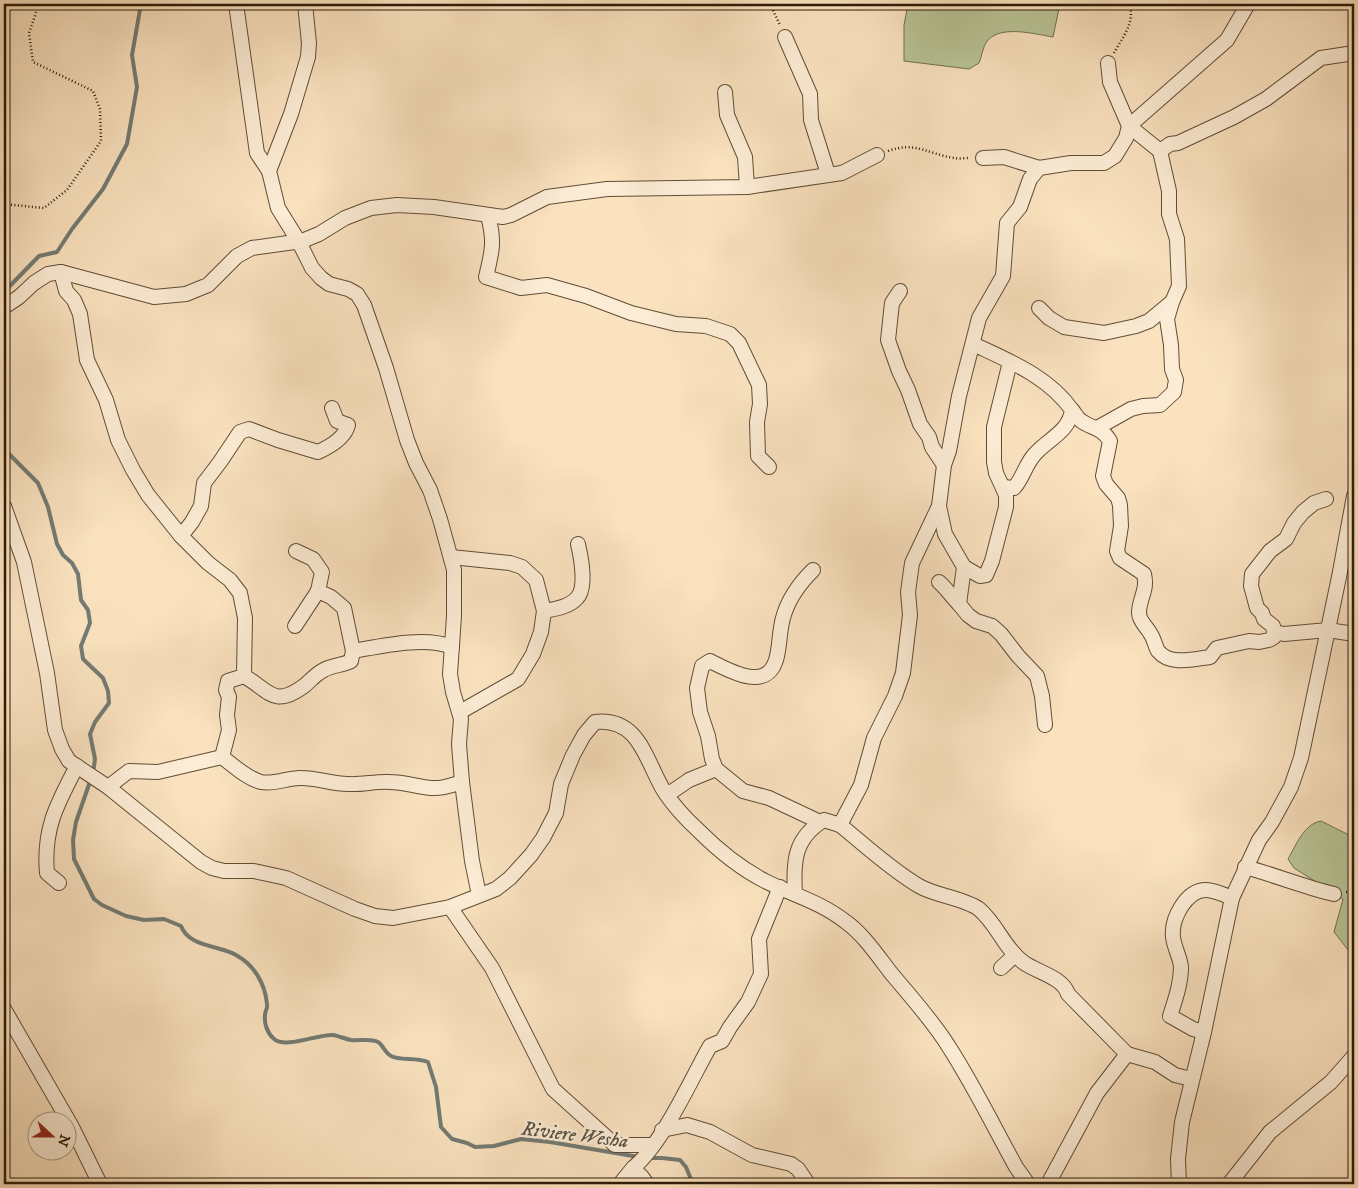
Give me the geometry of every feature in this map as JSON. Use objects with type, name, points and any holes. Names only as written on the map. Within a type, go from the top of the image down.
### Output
[{"type":"street","points":[[236,4],[257,153],[269,171],[278,208],[312,268],[329,284],[348,289],[357,294],[364,305],[386,368],[407,440],[430,490],[451,557],[454,570],[454,616],[450,674],[453,692],[462,719],[460,744],[462,782],[472,861],[479,895]]},
{"type":"street","points":[[269,171],[291,114],[308,57],[309,43],[305,4]]},
{"type":"street","points":[[983,158],[1004,157],[1038,168],[1071,163],[1104,163],[1114,156],[1126,138],[1130,126],[1227,40],[1248,4]]},
{"type":"street","points":[[785,37],[810,94],[811,120],[828,174]]},
{"type":"street","points":[[1160,151],[1170,144],[1178,143],[1234,117],[1266,99],[1320,58],[1354,53]]},
{"type":"street","points":[[1097,428],[1131,408],[1160,405],[1174,392],[1176,380],[1172,370],[1167,319],[1179,286],[1177,239],[1169,214],[1169,191],[1160,151],[1130,126],[1110,82],[1108,63]]},
{"type":"street","points":[[725,92],[727,115],[745,157],[747,187]]},
{"type":"street","points":[[4,307],[48,274],[61,272],[154,297],[186,294],[208,285],[237,256],[252,248],[298,242],[319,234],[345,218],[371,208],[397,205],[434,207],[503,217],[547,197],[607,189],[747,187],[842,173],[877,155]]},
{"type":"street","points":[[840,825],[861,785],[874,738],[904,673],[910,615],[908,592],[912,563],[939,506],[944,465],[949,451],[979,318],[1003,276],[1007,223],[1020,207],[1030,179],[1038,168]]},
{"type":"street","points":[[488,216],[493,233],[492,252],[486,277],[521,288],[547,285],[586,296],[630,313],[676,324],[706,326],[730,334],[739,342],[759,384],[758,456],[769,467]]},
{"type":"street","points":[[61,272],[66,291],[74,300],[80,314],[88,360],[103,394],[118,440],[148,495],[181,536],[208,563],[230,580],[240,594],[245,618],[244,676]]},
{"type":"street","points":[[900,291],[892,303],[888,340],[920,424],[944,465]]},
{"type":"street","points":[[1039,308],[1049,318],[1064,327],[1104,333],[1149,321],[1172,302]]},
{"type":"street","points":[[973,344],[1031,372],[1059,393],[1079,420],[1106,434],[1110,441],[1103,476],[1120,505],[1121,526],[1117,551],[1120,558],[1144,574],[1146,584],[1139,612],[1141,620],[1154,639],[1157,649],[1164,657],[1173,660],[1210,657],[1216,648],[1249,641],[1259,642],[1274,637],[1273,626],[1264,619],[1262,613],[1257,608],[1252,586],[1252,574],[1270,550],[1286,539],[1294,523],[1304,512],[1314,504],[1326,499]]},
{"type":"street","points":[[939,506],[945,534],[964,567],[980,576],[986,575],[1001,531],[1006,507],[1006,495],[996,473],[994,462],[994,427],[1010,362]]},
{"type":"street","points":[[181,536],[201,506],[204,483],[240,432],[249,429],[318,452],[330,446],[347,430],[348,425],[338,421],[332,408]]},
{"type":"street","points":[[1003,488],[1014,488],[1021,480],[1035,454],[1068,424],[1072,410]]},
{"type":"street","points":[[1179,1184],[1179,1140],[1232,898],[1258,840],[1272,822],[1291,787],[1301,758],[1354,496]]},
{"type":"street","points":[[4,506],[24,562],[47,673],[55,730],[62,749],[69,761],[103,784],[201,862],[212,868],[224,871],[254,871],[286,878],[355,910],[375,916],[393,918],[450,907],[496,890],[531,855],[543,838],[556,813],[561,784],[584,735],[595,722],[614,724],[634,735],[667,796],[724,856],[765,881],[817,903],[847,922],[869,945],[929,1018],[949,1047],[1028,1184]]},
{"type":"street","points":[[544,611],[572,602],[579,596],[582,584],[582,563],[578,544]]},
{"type":"street","points":[[295,626],[318,591],[322,572],[313,559],[296,551]]},
{"type":"street","points":[[451,557],[510,563],[522,568],[536,580],[544,611],[541,632],[533,654],[518,678],[460,712]]},
{"type":"street","points":[[959,604],[964,567]]},
{"type":"street","points":[[813,570],[801,582],[787,606],[782,620],[776,661],[771,670],[766,675],[755,678],[744,677],[710,662],[702,666],[697,688],[700,712],[716,770],[743,791],[769,798],[820,822]]},
{"type":"street","points":[[939,582],[949,591],[950,595],[968,616],[976,621],[992,626],[1001,634],[1036,676],[1042,696],[1046,725]]},
{"type":"street","points":[[222,757],[229,730],[227,715],[229,697],[226,690],[228,681],[244,676],[274,696],[281,697],[290,695],[300,689],[323,670],[343,665],[350,661],[353,651],[344,608],[318,591]]},
{"type":"street","points":[[1274,632],[1284,634],[1328,630],[1354,634]]},
{"type":"street","points":[[353,651],[402,643],[440,643],[452,647]]},
{"type":"street","points":[[103,784],[129,771],[158,772],[222,757],[247,775],[258,781],[265,782],[282,781],[292,777],[345,784],[389,782],[432,788],[447,787],[462,782]]},
{"type":"street","points":[[59,883],[48,873],[46,857],[48,829],[62,794],[79,768]]},
{"type":"street","points":[[667,796],[689,780],[716,770]]},
{"type":"street","points":[[795,894],[794,871],[796,854],[812,827],[824,820],[840,825],[902,875],[919,886],[968,903],[978,909],[1015,955],[1034,969],[1067,988],[1068,994],[1127,1054],[1155,1062],[1175,1075],[1191,1079]]},
{"type":"street","points":[[1245,867],[1287,878],[1300,885],[1334,894]]},
{"type":"street","points":[[620,1184],[644,1158],[710,1046],[722,1041],[748,1002],[761,974],[759,938],[780,887]]},
{"type":"street","points":[[1204,1032],[1193,1029],[1170,1016],[1179,987],[1181,965],[1173,936],[1177,914],[1187,900],[1199,891],[1208,890],[1232,898]]},
{"type":"street","points":[[450,907],[492,968],[553,1089],[615,1145],[652,1145]]},
{"type":"street","points":[[1001,968],[1015,955]]},
{"type":"street","points":[[4,1010],[72,1127],[100,1184]]},
{"type":"street","points":[[1048,1184],[1097,1093],[1127,1054]]},
{"type":"street","points":[[1230,1184],[1270,1132],[1331,1082],[1354,1056]]},
{"type":"street","points":[[662,1130],[687,1126],[710,1132],[752,1155],[791,1164],[798,1169],[808,1184]]},
{"type":"street","points":[[633,1168],[647,1184]]},
{"type":"path","points":[[4,204],[44,208],[67,190],[102,141],[100,110],[93,91],[33,62],[29,33],[39,4]]},
{"type":"path","points":[[770,4],[785,37]]},
{"type":"path","points":[[1108,63],[1131,22],[1132,10],[1129,4]]},
{"type":"path","points":[[877,155],[900,147],[913,147],[954,158],[983,158]]},
{"type":"green space","points":[[908,4],[1060,4],[1053,37],[1019,32],[994,35],[986,42],[979,63],[969,69],[904,61],[904,25]]},
{"type":"green space","points":[[1321,821],[1354,836],[1354,981],[1351,978],[1352,955],[1334,932],[1343,899],[1294,868],[1288,859],[1305,831],[1310,826]]},
{"type":"waterway","points":[[4,292],[39,256],[57,252],[103,189],[127,144],[137,87],[132,55],[141,4]]},
{"type":"waterway","name":"Riviere Wesha","points":[[4,449],[38,483],[48,507],[57,544],[78,574],[81,600],[88,610],[90,623],[81,646],[83,659],[103,678],[108,691],[109,703],[95,722],[90,734],[95,759],[93,773],[76,822],[73,840],[74,859],[94,899],[102,905],[126,916],[144,920],[164,919],[181,926],[185,933],[197,942],[229,952],[242,959],[253,969],[261,982],[267,1005],[265,1014],[266,1028],[272,1037],[279,1042],[294,1042],[327,1035],[351,1040],[372,1040],[378,1042],[389,1055],[428,1062],[436,1087],[441,1127],[452,1139],[475,1147],[494,1146],[521,1139],[639,1157]]},
{"type":"waterway","name":"Riviere Wesha","points":[[648,1158],[680,1160],[686,1167],[693,1184]]}]
